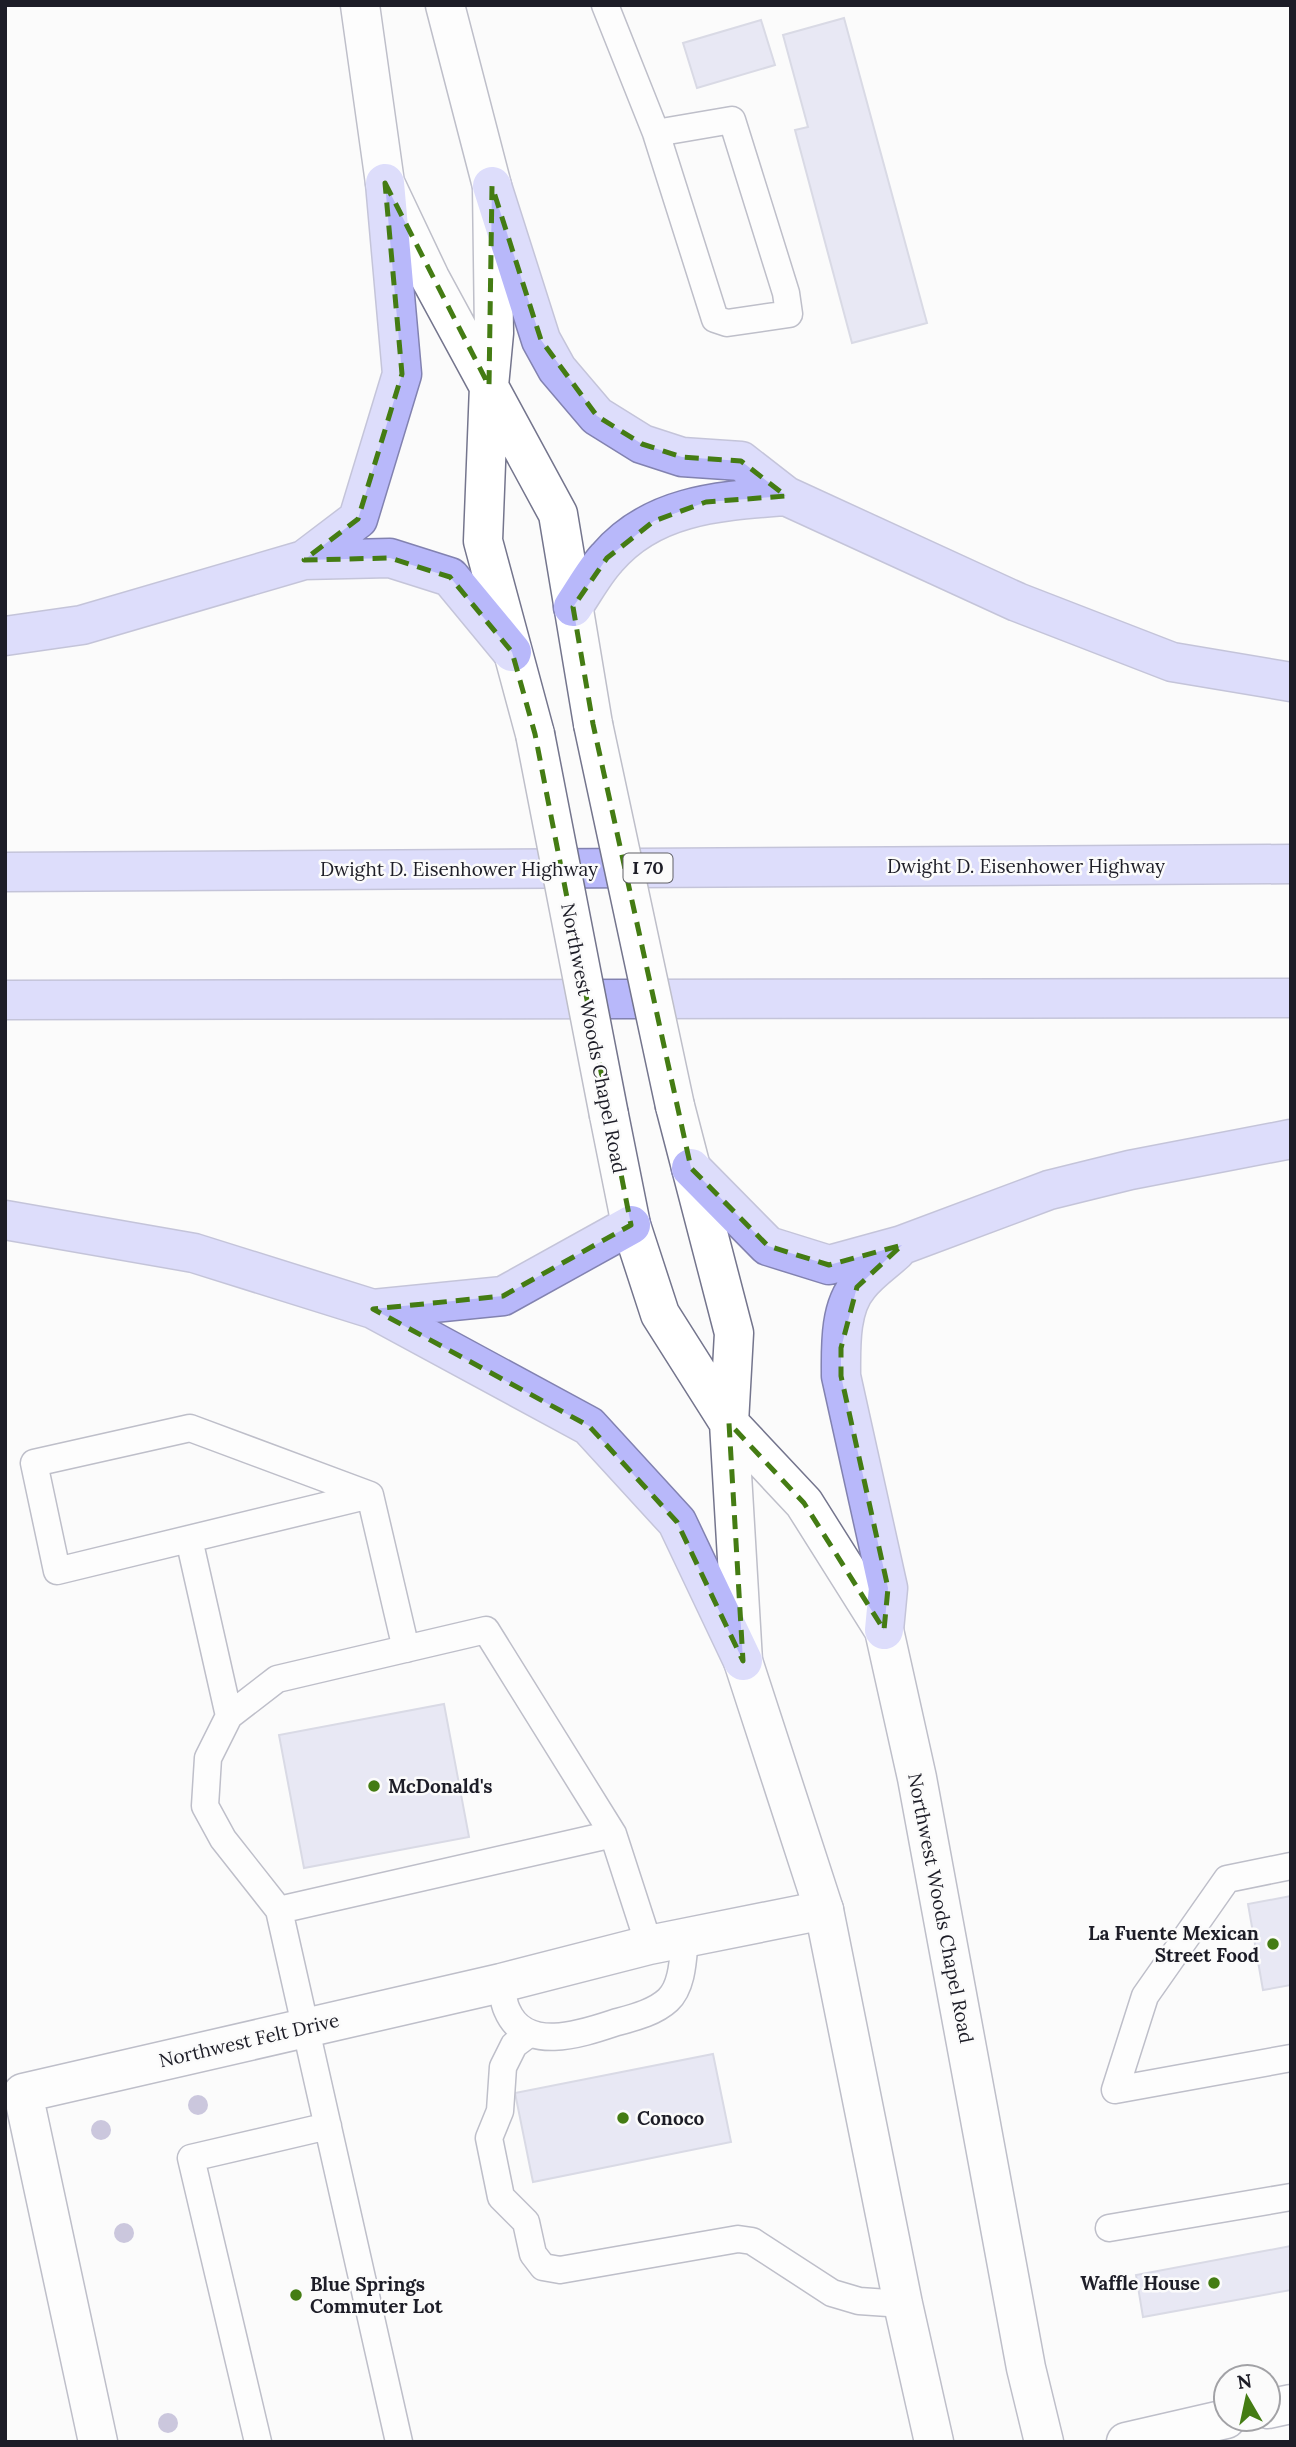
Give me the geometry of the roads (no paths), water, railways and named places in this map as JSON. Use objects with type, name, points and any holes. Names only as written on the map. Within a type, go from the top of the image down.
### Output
[{"type":"highway","points":[[304,560],[358,519],[402,374],[384,183]]},
{"type":"highway","points":[[492,186],[541,340],[557,369],[597,416],[642,444],[682,457],[741,461],[786,496],[1017,602],[1172,662],[1291,682]]},
{"type":"highway","points":[[573,607],[607,558],[631,536],[654,521],[706,502],[786,496]]},
{"type":"highway","points":[[5,636],[82,625],[304,560],[390,558],[450,577],[512,652]]},
{"type":"highway","name":"Dwight D. Eisenhower Highway","points":[[5,872],[1291,864]]},
{"type":"highway","points":[[5,1000],[1291,998]]},
{"type":"highway","points":[[691,1168],[768,1246],[830,1265],[902,1245],[1049,1189],[1130,1170],[1291,1139]]},
{"type":"highway","points":[[5,1220],[194,1252],[373,1309],[589,1426],[677,1522],[743,1661]]},
{"type":"highway","points":[[373,1309],[503,1296],[631,1225]]},
{"type":"highway","points":[[884,1630],[888,1588],[841,1376],[841,1348],[845,1316],[857,1287],[902,1245]]},
{"type":"main road","name":"Northwest Woods Chapel Road","points":[[360,5],[384,183],[430,278],[558,514],[593,724],[675,1106],[734,1333],[729,1423],[743,1661],[824,1910],[903,2304],[934,2442]]},
{"type":"main road","name":"Northwest Woods Chapel Road","points":[[445,5],[492,186],[494,333],[489,386],[483,541],[535,734],[631,1225],[660,1314],[729,1423],[804,1503],[884,1630],[917,1778],[1026,2368],[1044,2442]]},
{"type":"main road","name":"Northwest Felt Drive","points":[[98,2442],[23,2093],[667,1942],[824,1910]]},
{"type":"main road","points":[[1126,2442],[1212,2422]]},
{"type":"lane","points":[[605,5],[656,133],[715,319],[727,323],[789,314],[786,293],[733,120],[656,133]]},
{"type":"lane","points":[[190,1428],[370,1495],[57,1571],[34,1463],[190,1428]]},
{"type":"lane","points":[[370,1495],[406,1648]]},
{"type":"lane","points":[[189,1539],[229,1716]]},
{"type":"lane","points":[[399,2442],[279,1910],[223,1839],[205,1806],[208,1758],[229,1716],[277,1679],[486,1630],[613,1834],[667,1942],[675,1990],[668,2000],[647,2013],[581,2034],[551,2038],[530,2033],[507,2010],[501,1983]]},
{"type":"lane","points":[[279,1910],[613,1834]]},
{"type":"lane","points":[[1291,1866],[1227,1879],[1145,1996],[1115,2090],[1291,2059]]},
{"type":"lane","points":[[530,2033],[514,2045],[503,2067],[500,2111],[489,2138],[501,2197],[526,2222],[533,2254],[543,2267],[560,2270],[738,2239],[752,2241],[832,2293],[859,2301],[903,2304]]},
{"type":"lane","points":[[258,2442],[191,2158],[328,2126]]},
{"type":"lane","points":[[1109,2228],[1291,2197]]},
{"type":"place","name":"McDonald's","points":[[374,1786]]},
{"type":"place","name":"La Fuente Mexican Street Food","points":[[1273,1944]]},
{"type":"place","name":"Conoco","points":[[623,2118]]},
{"type":"place","name":"Waffle House","points":[[1214,2283]]},
{"type":"place","name":"Blue Springs Commuter Lot","points":[[296,2295]]}]
